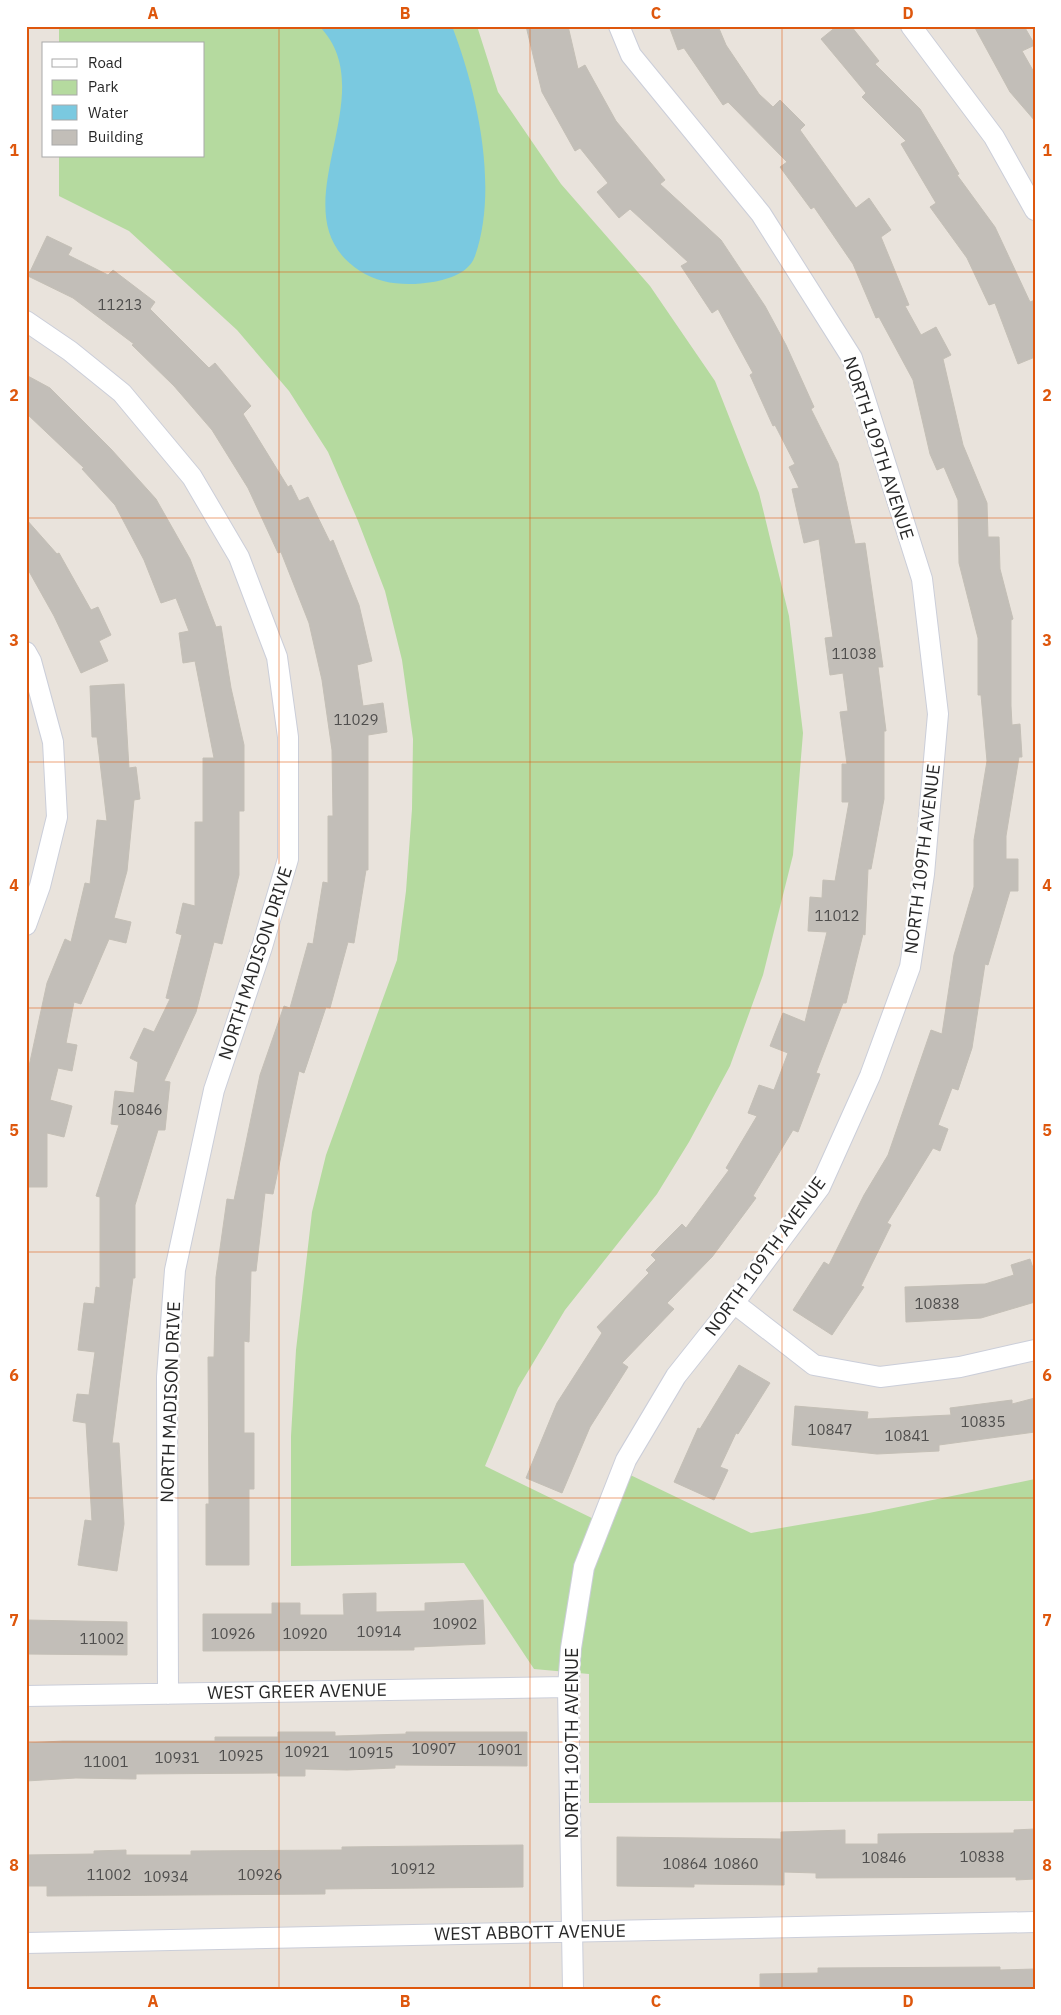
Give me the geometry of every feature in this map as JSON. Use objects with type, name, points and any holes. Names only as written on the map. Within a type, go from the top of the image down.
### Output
[{"type":"street","name":"NORTH 109TH AVENUE","points":[[573,1989],[568,1687],[572,1640],[584,1567],[626,1460],[676,1376],[734,1303],[820,1187],[870,1076],[910,967],[924,874],[938,714],[922,579],[852,358],[760,214],[631,55],[619,26]]},
{"type":"street","points":[[911,26],[994,137],[1035,210]]},
{"type":"street","name":"NORTH MADISON DRIVE","points":[[26,320],[70,351],[122,393],[192,477],[239,557],[276,657],[288,737],[288,859],[262,947],[214,1090],[175,1270],[167,1377],[168,1694]]},
{"type":"street","points":[[26,652],[31,661],[53,742],[57,817],[40,886],[26,925]]},
{"type":"street","points":[[734,1303],[814,1366],[880,1377],[960,1367],[1035,1350]]},
{"type":"street","name":"WEST GREER AVENUE","points":[[26,1696],[568,1687]]},
{"type":"street","name":"WEST ABBOTT AVENUE","points":[[26,1943],[1035,1922]]},
{"type":"green space","points":[[59,26],[477,26],[498,92],[561,184],[650,286],[715,381],[759,493],[789,616],[803,733],[793,855],[763,975],[730,1066],[689,1142],[657,1194],[565,1310],[518,1388],[485,1466],[600,1522],[622,1471],[751,1533],[869,1513],[1035,1479],[1035,1801],[589,1803],[589,1674],[534,1669],[464,1563],[291,1566],[291,1436],[296,1350],[312,1212],[326,1155],[397,960],[406,891],[412,809],[413,739],[402,660],[385,591],[358,521],[328,452],[289,391],[237,330],[129,231],[59,196],[59,158],[205,158],[205,42],[59,42]]},
{"type":"water","points":[[319,26],[452,26],[470,80],[477,109],[485,170],[485,201],[482,229],[475,256],[468,267],[458,274],[445,279],[424,283],[404,284],[386,282],[360,271],[336,247],[326,218],[327,187],[339,119],[342,85],[337,54]]},
{"type":"building","points":[[526,26],[568,26],[578,69],[585,65],[616,121],[665,180],[660,184],[721,240],[765,306],[786,345],[814,407],[811,409],[838,463],[855,544],[865,543],[883,667],[878,667],[886,731],[884,731],[884,799],[871,869],[868,869],[865,935],[863,934],[846,1003],[843,1003],[816,1073],[820,1074],[798,1132],[793,1130],[753,1196],[756,1198],[712,1257],[667,1303],[674,1309],[622,1363],[628,1367],[590,1427],[562,1493],[526,1478],[557,1403],[602,1333],[597,1327],[649,1273],[646,1270],[656,1260],[651,1255],[682,1224],[686,1228],[729,1170],[726,1168],[757,1116],[748,1113],[759,1085],[774,1090],[788,1053],[770,1046],[783,1013],[805,1022],[827,932],[808,931],[810,897],[822,898],[823,880],[835,881],[849,802],[842,802],[842,764],[847,764],[840,712],[848,711],[843,673],[830,675],[825,638],[833,637],[819,539],[804,543],[792,489],[799,488],[789,467],[795,464],[775,425],[773,426],[750,375],[753,373],[718,309],[712,313],[681,266],[688,262],[630,209],[619,218],[597,192],[608,183],[580,148],[575,151],[542,92]]},
{"type":"building","points":[[669,26],[718,26],[726,45],[759,94],[773,107],[780,100],[805,125],[800,130],[856,208],[869,198],[891,230],[881,237],[909,305],[905,306],[921,335],[936,327],[951,355],[943,359],[963,445],[987,503],[988,537],[999,537],[1000,569],[1013,619],[1011,620],[1012,725],[1020,724],[1022,757],[1019,757],[1006,836],[1006,859],[1018,859],[1018,891],[1010,891],[988,965],[985,964],[972,1048],[958,1090],[952,1088],[938,1125],[948,1129],[940,1151],[933,1148],[887,1223],[891,1225],[861,1286],[864,1287],[832,1335],[793,1310],[824,1262],[829,1265],[864,1195],[888,1155],[931,1030],[942,1034],[954,955],[974,887],[974,840],[987,761],[981,695],[978,695],[978,638],[959,563],[958,500],[944,467],[937,470],[930,454],[913,380],[879,317],[876,318],[853,264],[814,207],[811,209],[780,167],[787,162],[728,102],[723,105],[684,48],[678,50]]},
{"type":"building","points":[[837,26],[851,26],[879,61],[875,64],[920,109],[959,174],[957,175],[995,227],[1030,302],[1035,300],[1035,357],[1018,364],[995,303],[989,305],[967,258],[930,207],[936,203],[901,144],[906,141],[862,97],[866,93],[821,39]]},
{"type":"building","points":[[974,26],[1024,26],[1035,45],[1022,51],[1035,74],[1035,121],[1010,92]]},
{"type":"building","points":[[47,236],[72,248],[68,255],[108,275],[113,270],[155,302],[150,309],[209,368],[215,363],[251,406],[243,414],[288,487],[291,485],[299,501],[308,497],[330,542],[333,540],[359,605],[372,661],[357,665],[363,706],[383,703],[387,732],[368,735],[368,870],[366,870],[354,943],[348,942],[330,1008],[326,1007],[304,1073],[299,1071],[273,1194],[265,1193],[256,1271],[251,1271],[249,1342],[244,1341],[244,1433],[254,1433],[254,1489],[249,1489],[249,1565],[206,1565],[206,1504],[209,1504],[208,1357],[214,1357],[216,1277],[227,1199],[234,1200],[260,1075],[284,1006],[290,1008],[308,943],[313,944],[323,882],[328,883],[328,816],[333,816],[332,750],[322,680],[309,623],[281,552],[278,553],[248,488],[212,430],[174,386],[132,345],[134,344],[73,298],[28,276]]},
{"type":"building","points":[[26,375],[50,388],[111,449],[156,499],[190,559],[216,627],[221,626],[231,688],[244,745],[244,811],[239,811],[239,875],[222,944],[214,942],[196,1012],[164,1081],[170,1082],[165,1130],[158,1130],[135,1205],[135,1278],[133,1278],[112,1443],[119,1443],[124,1524],[117,1571],[78,1565],[85,1520],[92,1521],[86,1423],[73,1421],[77,1394],[89,1395],[95,1352],[78,1350],[84,1303],[94,1304],[96,1287],[100,1288],[100,1197],[96,1196],[119,1125],[111,1124],[115,1091],[134,1093],[138,1062],[130,1058],[144,1028],[154,1032],[170,999],[166,998],[182,935],[176,933],[183,903],[195,906],[195,822],[203,822],[203,758],[214,758],[195,661],[183,663],[179,633],[189,631],[176,598],[161,603],[144,560],[115,505],[82,469],[84,468],[26,413]]},
{"type":"building","points":[[26,519],[57,554],[59,553],[91,610],[98,607],[111,635],[99,641],[108,661],[81,673],[54,616],[26,566]]},
{"type":"building","points":[[124,684],[129,768],[136,767],[140,799],[134,800],[127,871],[114,918],[131,922],[126,943],[109,939],[81,1004],[74,1002],[66,1043],[77,1045],[72,1071],[58,1068],[50,1100],[72,1106],[64,1137],[47,1133],[47,1187],[26,1187],[26,1070],[28,1071],[47,983],[65,939],[71,942],[85,883],[90,884],[97,820],[107,821],[97,737],[92,737],[90,686]]},
{"type":"building","points":[[1030,1259],[1035,1274],[1035,1302],[981,1318],[906,1322],[905,1287],[985,1284],[1014,1275],[1011,1265]]},
{"type":"building","points":[[739,1365],[770,1383],[738,1434],[736,1433],[720,1467],[728,1470],[714,1500],[674,1482],[698,1428],[700,1429]]},
{"type":"building","points":[[1035,1398],[1035,1432],[939,1445],[939,1451],[877,1454],[792,1445],[795,1406],[868,1412],[867,1419],[951,1415],[950,1408],[1012,1400],[1012,1404]]},
{"type":"building","points":[[376,1593],[376,1612],[425,1611],[425,1603],[483,1600],[485,1644],[414,1647],[414,1650],[203,1651],[203,1614],[272,1614],[272,1603],[300,1603],[300,1615],[344,1615],[343,1594]]},
{"type":"building","points":[[26,1620],[127,1622],[127,1655],[26,1654]]},
{"type":"building","points":[[278,1732],[335,1732],[335,1736],[406,1734],[406,1732],[527,1732],[527,1766],[395,1765],[395,1768],[305,1769],[305,1776],[278,1776],[278,1773],[136,1774],[136,1779],[76,1778],[26,1781],[26,1743],[63,1741],[215,1741],[215,1737],[278,1737]]},
{"type":"building","points":[[1035,1829],[1035,1879],[1016,1880],[1016,1877],[816,1878],[816,1873],[784,1872],[784,1885],[694,1884],[694,1887],[617,1886],[617,1837],[781,1839],[781,1832],[845,1830],[845,1844],[878,1844],[878,1834],[1014,1833],[1014,1830]]},
{"type":"building","points":[[523,1845],[523,1887],[325,1889],[325,1894],[47,1896],[47,1886],[26,1886],[26,1855],[94,1854],[94,1851],[126,1850],[126,1855],[191,1855],[191,1851],[342,1850],[342,1847]]},
{"type":"building","points":[[1000,1967],[1000,1970],[1035,1969],[1035,1989],[760,1989],[760,1974],[818,1973],[818,1968]]}]
